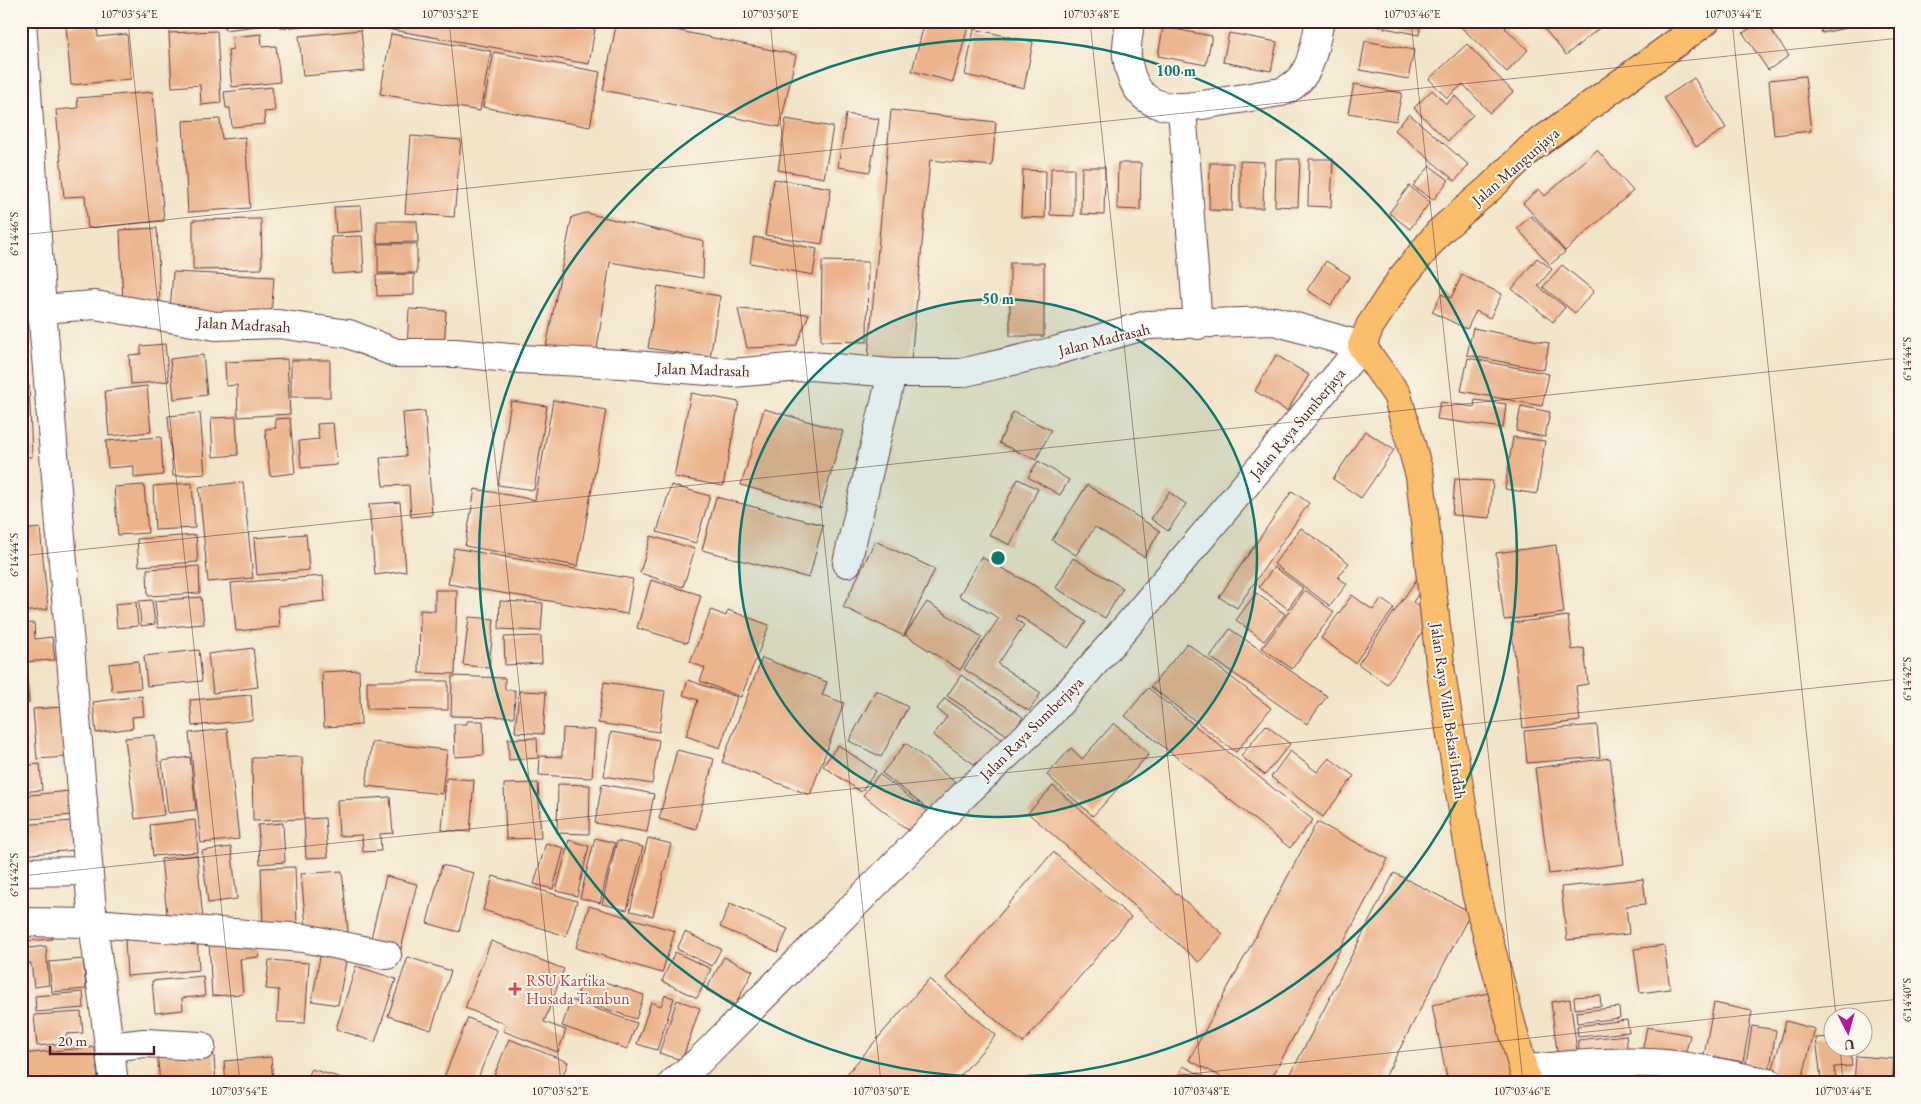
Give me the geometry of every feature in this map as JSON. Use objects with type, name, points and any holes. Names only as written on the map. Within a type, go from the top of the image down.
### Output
[{"type":"main road","name":"Jalan Mangunjaya","points":[[1362,346],[1370,326],[1401,279],[1439,232],[1491,188],[1530,149],[1706,21]]},
{"type":"main road","name":"Jalan Raya Villa Bekasi Indah","points":[[1362,346],[1397,395],[1420,476],[1442,673],[1476,893],[1525,1076]]},
{"type":"street","points":[[22,21],[32,306],[93,923],[114,1083]]},
{"type":"street","points":[[1130,21],[1127,54],[1130,73],[1140,91],[1147,99],[1158,105],[1182,108],[1281,92],[1293,87],[1302,79],[1312,57],[1320,21]]},
{"type":"street","points":[[1182,108],[1198,325]]},
{"type":"street","name":"Jalan Madrasah","points":[[32,306],[95,305],[216,326],[278,324],[349,334],[396,353],[456,353],[733,373],[811,366],[892,373],[961,373],[1056,351],[1147,325],[1275,322],[1362,346]]},
{"type":"street","name":"Jalan Raya Sumberjaya","points":[[673,1083],[706,1055],[964,796],[1048,716],[1128,625],[1362,346]]},
{"type":"street","points":[[847,562],[892,373]]},
{"type":"street","points":[[21,872],[88,871]]},
{"type":"street","points":[[21,922],[93,923],[304,938],[386,955]]},
{"type":"street","points":[[110,1047],[144,1043],[201,1046]]},
{"type":"street","points":[[1525,1076],[1581,1064],[1650,1063],[1710,1071],[1770,1083]]},
{"type":"building","points":[[224,21],[273,21],[274,24],[225,30]]},
{"type":"building","points":[[280,21],[302,21],[303,26],[281,28]]},
{"type":"building","points":[[382,21],[550,21],[595,29],[589,64],[381,28]]},
{"type":"building","points":[[617,21],[631,21],[796,55],[780,127],[603,90]]},
{"type":"building","points":[[925,21],[969,23],[953,82],[912,71]]},
{"type":"building","points":[[1371,21],[1421,21],[1419,35],[1371,25]]},
{"type":"building","points":[[1455,21],[1512,21],[1505,28],[1528,50],[1507,72]]},
{"type":"building","points":[[1538,21],[1608,21],[1566,55]]},
{"type":"building","points":[[1761,21],[1765,21],[1789,56],[1768,70],[1743,33]]},
{"type":"building","points":[[1819,21],[1849,21],[1850,27],[1822,33]]},
{"type":"building","points":[[97,23],[98,37],[127,34],[131,79],[71,85],[66,26]]},
{"type":"building","points":[[1163,27],[1212,36],[1206,65],[1158,56]]},
{"type":"building","points":[[974,29],[1033,42],[1024,88],[965,75]]},
{"type":"building","points":[[361,30],[365,71],[303,76],[299,36]]},
{"type":"building","points":[[217,31],[221,103],[201,105],[200,85],[172,87],[169,33]]},
{"type":"building","points":[[1229,33],[1277,42],[1271,71],[1223,62]]},
{"type":"building","points":[[261,34],[262,47],[276,46],[280,82],[232,87],[228,50],[233,49],[232,37]]},
{"type":"building","points":[[391,34],[491,51],[480,111],[380,94]]},
{"type":"building","points":[[1365,41],[1414,50],[1408,79],[1360,70]]},
{"type":"building","points":[[1467,44],[1513,92],[1490,113],[1463,84],[1447,98],[1429,79]]},
{"type":"building","points":[[494,52],[600,72],[590,127],[483,107]]},
{"type":"building","points":[[1805,76],[1811,131],[1774,135],[1769,80]]},
{"type":"building","points":[[1694,78],[1726,128],[1696,147],[1664,98]]},
{"type":"building","points":[[1354,84],[1402,93],[1396,121],[1348,113]]},
{"type":"building","points":[[272,87],[275,111],[264,112],[265,124],[232,127],[230,108],[226,108],[224,92]]},
{"type":"building","points":[[1432,90],[1446,104],[1455,96],[1473,115],[1448,141],[1414,108]]},
{"type":"building","points":[[153,92],[164,221],[88,228],[85,196],[64,197],[56,110],[78,108],[77,98]]},
{"type":"building","points":[[891,110],[996,122],[992,166],[930,160],[910,371],[867,367]]},
{"type":"building","points":[[846,114],[879,119],[870,172],[838,167]]},
{"type":"building","points":[[1409,114],[1469,165],[1455,181],[1395,130]]},
{"type":"building","points":[[220,119],[222,139],[245,137],[250,208],[188,212],[183,121]]},
{"type":"building","points":[[786,119],[833,127],[824,178],[778,170]]},
{"type":"building","points":[[411,136],[461,140],[454,217],[405,213]]},
{"type":"building","points":[[1597,150],[1633,191],[1565,251],[1523,203],[1539,189],[1545,196]]},
{"type":"building","points":[[1276,159],[1300,159],[1298,207],[1275,206]]},
{"type":"building","points":[[1309,159],[1333,159],[1331,207],[1308,206]]},
{"type":"building","points":[[1240,161],[1264,162],[1263,208],[1240,208]]},
{"type":"building","points":[[1118,163],[1141,163],[1140,210],[1117,209]]},
{"type":"building","points":[[1210,163],[1233,163],[1232,211],[1209,210]]},
{"type":"building","points":[[1430,166],[1449,180],[1433,200],[1413,186]]},
{"type":"building","points":[[1082,167],[1105,167],[1104,215],[1081,214]]},
{"type":"building","points":[[1051,168],[1074,168],[1074,216],[1050,215]]},
{"type":"building","points":[[1023,170],[1046,171],[1045,218],[1021,217]]},
{"type":"building","points":[[774,179],[831,188],[822,244],[765,235]]},
{"type":"building","points":[[1409,186],[1430,202],[1410,229],[1389,213]]},
{"type":"building","points":[[361,206],[363,231],[336,233],[334,207]]},
{"type":"building","points":[[586,213],[704,241],[703,278],[610,262],[597,349],[546,347],[572,217]]},
{"type":"building","points":[[1531,216],[1565,252],[1550,265],[1517,228]]},
{"type":"building","points":[[261,219],[262,269],[193,270],[193,220]]},
{"type":"building","points":[[377,221],[417,221],[418,242],[377,243]]},
{"type":"building","points":[[157,228],[160,304],[123,305],[120,230]]},
{"type":"building","points":[[362,236],[364,272],[333,274],[331,237]]},
{"type":"building","points":[[754,237],[817,249],[813,275],[750,263]]},
{"type":"building","points":[[378,244],[417,244],[417,273],[378,273]]},
{"type":"building","points":[[1537,258],[1552,269],[1538,286],[1565,307],[1553,322],[1512,289]]},
{"type":"building","points":[[822,261],[868,262],[867,342],[821,341]]},
{"type":"building","points":[[1326,261],[1350,276],[1331,305],[1307,290]]},
{"type":"building","points":[[1010,263],[1044,263],[1044,336],[1010,336]]},
{"type":"building","points":[[1562,265],[1594,291],[1575,313],[1543,287]]},
{"type":"building","points":[[173,272],[274,277],[271,317],[170,311]]},
{"type":"building","points":[[414,274],[414,295],[377,296],[376,275]]},
{"type":"building","points":[[1462,275],[1502,294],[1490,318],[1476,311],[1467,329],[1432,312],[1441,294],[1451,298]]},
{"type":"building","points":[[658,286],[720,296],[710,358],[648,348]]},
{"type":"building","points":[[409,309],[446,311],[444,351],[407,349]]},
{"type":"building","points":[[738,309],[809,314],[796,346],[747,348]]},
{"type":"building","points":[[1473,328],[1549,343],[1544,370],[1467,355]]},
{"type":"building","points":[[21,333],[27,333],[25,376],[21,376]]},
{"type":"building","points":[[165,344],[169,381],[131,384],[129,355],[141,354],[141,346]]},
{"type":"building","points":[[203,355],[207,395],[174,399],[170,359]]},
{"type":"building","points":[[1276,355],[1309,375],[1287,411],[1255,391]]},
{"type":"building","points":[[1468,358],[1549,374],[1542,406],[1461,391]]},
{"type":"building","points":[[287,359],[290,414],[238,417],[237,385],[226,386],[225,362]]},
{"type":"building","points":[[291,360],[330,360],[330,397],[291,397]]},
{"type":"building","points":[[21,385],[29,385],[32,457],[21,457]]},
{"type":"building","points":[[147,386],[151,432],[109,436],[105,391]]},
{"type":"building","points":[[691,393],[739,402],[723,486],[674,477]]},
{"type":"building","points":[[553,400],[606,410],[578,566],[465,546],[475,489],[535,500]]},
{"type":"building","points":[[1475,400],[1506,404],[1503,428],[1437,419],[1440,402],[1474,407]]},
{"type":"building","points":[[511,401],[547,406],[534,490],[498,485]]},
{"type":"building","points":[[1521,406],[1550,412],[1545,437],[1516,431]]},
{"type":"building","points":[[764,409],[843,431],[821,508],[741,485]]},
{"type":"building","points":[[425,411],[432,515],[411,517],[409,485],[383,486],[380,458],[406,456],[403,413]]},
{"type":"building","points":[[1013,412],[1051,430],[1036,460],[999,443]]},
{"type":"building","points":[[200,413],[205,474],[173,476],[168,416]]},
{"type":"building","points":[[236,417],[238,455],[213,457],[211,418]]},
{"type":"building","points":[[290,418],[295,473],[270,476],[265,429],[276,428],[275,419]]},
{"type":"building","points":[[333,423],[337,465],[301,468],[299,441],[319,439],[317,424]]},
{"type":"building","points":[[1365,431],[1394,450],[1361,498],[1333,479]]},
{"type":"building","points":[[161,437],[163,475],[134,478],[134,466],[108,468],[106,441]]},
{"type":"building","points":[[1513,437],[1545,441],[1537,494],[1505,489]]},
{"type":"building","points":[[1038,461],[1069,480],[1060,495],[1028,477]]},
{"type":"building","points":[[1018,479],[1038,489],[1010,545],[989,535]]},
{"type":"building","points":[[1455,479],[1493,481],[1490,518],[1452,515]]},
{"type":"building","points":[[243,482],[253,578],[208,582],[199,487]]},
{"type":"building","points":[[192,483],[195,528],[155,530],[153,486]]},
{"type":"building","points":[[144,485],[148,533],[118,535],[114,487]]},
{"type":"building","points":[[671,485],[710,496],[696,543],[657,532]]},
{"type":"building","points":[[1087,485],[1160,531],[1144,557],[1095,527],[1076,555],[1052,540]]},
{"type":"building","points":[[1292,491],[1309,503],[1237,608],[1219,597]]},
{"type":"building","points":[[1169,492],[1186,504],[1168,531],[1151,519]]},
{"type":"building","points":[[716,497],[823,525],[809,578],[702,550]]},
{"type":"building","points":[[400,502],[406,571],[375,575],[369,504]]},
{"type":"building","points":[[25,505],[27,524],[21,525],[21,506]]},
{"type":"building","points":[[40,528],[48,609],[21,612],[21,530]]},
{"type":"building","points":[[1301,528],[1349,563],[1338,577],[1347,584],[1330,606],[1274,564]]},
{"type":"building","points":[[306,534],[309,570],[257,575],[254,538]]},
{"type":"building","points":[[196,535],[198,562],[139,566],[137,539]]},
{"type":"building","points":[[651,536],[695,549],[683,587],[640,573]]},
{"type":"building","points":[[875,541],[935,569],[904,636],[843,607]]},
{"type":"building","points":[[1556,545],[1564,613],[1504,620],[1496,553]]},
{"type":"building","points":[[454,548],[633,579],[627,614],[448,584]]},
{"type":"building","points":[[981,557],[1035,586],[1086,622],[1068,648],[1018,615],[1016,619],[1024,625],[998,664],[1041,693],[1029,711],[964,669],[999,618],[959,596]]},
{"type":"building","points":[[1073,558],[1123,588],[1105,618],[1056,588]]},
{"type":"building","points":[[199,566],[200,593],[148,596],[147,569]]},
{"type":"building","points":[[1274,567],[1303,588],[1288,609],[1259,587]]},
{"type":"building","points":[[323,576],[325,601],[278,606],[280,627],[236,631],[231,583]]},
{"type":"building","points":[[1417,579],[1425,584],[1413,602],[1433,617],[1387,684],[1358,664]]},
{"type":"building","points":[[651,580],[701,595],[687,643],[637,628]]},
{"type":"building","points":[[435,590],[457,590],[455,674],[419,673],[420,610],[435,611]]},
{"type":"building","points":[[1305,590],[1334,612],[1292,669],[1262,648]]},
{"type":"building","points":[[1256,593],[1285,614],[1264,641],[1236,620]]},
{"type":"building","points":[[1352,595],[1373,610],[1381,599],[1394,608],[1355,663],[1321,638]]},
{"type":"building","points":[[201,597],[204,624],[158,628],[155,601]]},
{"type":"building","points":[[152,600],[155,624],[141,626],[139,601]]},
{"type":"building","points":[[500,601],[543,603],[541,631],[499,629]]},
{"type":"building","points":[[136,602],[138,626],[117,628],[115,604]]},
{"type":"building","points":[[927,602],[982,637],[960,670],[905,635]]},
{"type":"building","points":[[711,610],[726,616],[728,610],[769,625],[741,697],[700,681],[705,668],[690,662]]},
{"type":"building","points":[[1568,616],[1572,650],[1584,648],[1588,684],[1576,686],[1580,721],[1523,728],[1511,623]]},
{"type":"building","points":[[469,617],[494,619],[489,668],[463,665]]},
{"type":"building","points":[[34,623],[35,639],[52,637],[55,660],[21,662],[21,624]]},
{"type":"building","points":[[1230,629],[1327,696],[1307,724],[1210,657]]},
{"type":"building","points":[[541,636],[542,663],[505,665],[504,637]]},
{"type":"building","points":[[1187,643],[1271,708],[1236,752],[1151,687]]},
{"type":"building","points":[[253,648],[258,687],[213,693],[208,654]]},
{"type":"building","points":[[199,650],[202,681],[147,686],[144,656]]},
{"type":"building","points":[[762,658],[827,682],[822,695],[844,703],[810,795],[722,762]]},
{"type":"building","points":[[138,661],[141,688],[112,691],[109,664]]},
{"type":"building","points":[[359,670],[361,725],[324,727],[322,672]]},
{"type":"building","points":[[21,672],[26,672],[29,703],[21,704]]},
{"type":"building","points":[[961,675],[1023,717],[1010,737],[947,696]]},
{"type":"building","points":[[452,676],[505,678],[505,690],[515,690],[514,717],[451,716]]},
{"type":"building","points":[[688,680],[737,697],[720,748],[686,736],[698,700],[683,695]]},
{"type":"building","points":[[367,681],[448,681],[448,710],[367,709]]},
{"type":"building","points":[[604,682],[665,691],[659,732],[598,723]]},
{"type":"building","points":[[1148,688],[1313,820],[1290,848],[1125,716]]},
{"type":"building","points":[[876,690],[908,707],[881,757],[849,741]]},
{"type":"building","points":[[519,691],[546,692],[543,734],[515,732]]},
{"type":"building","points":[[251,695],[253,720],[192,726],[190,700]]},
{"type":"building","points":[[142,696],[144,716],[132,717],[133,728],[96,733],[93,702]]},
{"type":"building","points":[[945,698],[1003,740],[981,769],[933,735],[947,717],[937,709]]},
{"type":"building","points":[[63,707],[66,757],[37,759],[33,709]]},
{"type":"building","points":[[21,715],[27,760],[21,761]]},
{"type":"building","points":[[467,721],[483,721],[484,755],[455,757],[454,724],[467,724]]},
{"type":"building","points":[[1114,723],[1149,754],[1093,816],[1047,775],[1071,748],[1082,759]]},
{"type":"building","points":[[1266,725],[1290,744],[1265,775],[1241,756]]},
{"type":"building","points":[[1597,725],[1600,757],[1527,763],[1524,731]]},
{"type":"building","points":[[563,728],[595,730],[592,778],[539,775],[540,756],[562,757]]},
{"type":"building","points":[[227,729],[239,839],[201,843],[189,733]]},
{"type":"building","points":[[611,732],[659,740],[652,784],[604,776]]},
{"type":"building","points":[[155,735],[164,815],[135,819],[125,738]]},
{"type":"building","points":[[537,738],[538,758],[509,760],[508,739]]},
{"type":"building","points":[[372,742],[447,750],[442,794],[366,786]]},
{"type":"building","points":[[906,743],[956,783],[933,813],[882,773]]},
{"type":"building","points":[[838,745],[876,771],[861,792],[823,766]]},
{"type":"building","points":[[677,750],[714,759],[696,829],[659,819]]},
{"type":"building","points":[[1290,751],[1317,772],[1329,758],[1354,776],[1323,817],[1271,777]]},
{"type":"building","points":[[190,757],[196,810],[168,813],[162,761]]},
{"type":"building","points":[[302,757],[304,819],[253,821],[252,758]]},
{"type":"building","points":[[1610,758],[1624,864],[1549,874],[1535,768]]},
{"type":"building","points":[[40,764],[42,790],[21,792],[21,766]]},
{"type":"building","points":[[879,774],[930,813],[913,834],[863,795]]},
{"type":"building","points":[[446,778],[474,780],[470,832],[442,830]]},
{"type":"building","points":[[538,783],[541,838],[506,839],[504,784]]},
{"type":"building","points":[[558,784],[590,785],[589,834],[557,833]]},
{"type":"building","points":[[602,784],[654,794],[647,832],[595,823]]},
{"type":"building","points":[[1053,786],[1223,934],[1199,962],[1028,813]]},
{"type":"building","points":[[70,791],[72,815],[21,820],[21,796]]},
{"type":"building","points":[[390,797],[393,833],[380,834],[381,851],[363,852],[362,835],[339,836],[337,800]]},
{"type":"building","points":[[325,818],[328,857],[306,858],[304,819]]},
{"type":"building","points":[[195,820],[198,852],[153,856],[150,825]]},
{"type":"building","points":[[73,821],[75,850],[21,855],[21,825]]},
{"type":"building","points":[[1317,822],[1388,859],[1269,1083],[1233,1083],[1189,1060]]},
{"type":"building","points":[[283,823],[285,862],[260,864],[258,825]]},
{"type":"building","points":[[595,838],[615,843],[600,903],[580,898]]},
{"type":"building","points":[[648,838],[671,844],[653,916],[630,911]]},
{"type":"building","points":[[569,840],[589,846],[577,896],[556,891]]},
{"type":"building","points":[[617,841],[643,847],[627,910],[602,904]]},
{"type":"building","points":[[546,843],[564,848],[553,889],[534,884]]},
{"type":"building","points":[[231,847],[237,899],[208,903],[202,851]]},
{"type":"building","points":[[1053,852],[1131,917],[1023,1043],[946,978]]},
{"type":"building","points":[[197,855],[203,920],[168,923],[161,859]]},
{"type":"building","points":[[442,865],[474,873],[459,932],[427,923]]},
{"type":"building","points":[[295,867],[297,924],[263,925],[261,868]]},
{"type":"building","points":[[342,871],[348,932],[307,936],[301,874]]},
{"type":"building","points":[[1394,873],[1471,912],[1382,1083],[1286,1083]]},
{"type":"building","points":[[386,876],[417,884],[400,953],[369,946]]},
{"type":"building","points":[[493,876],[577,901],[566,936],[483,910]]},
{"type":"building","points":[[1643,879],[1646,904],[1626,906],[1629,934],[1567,940],[1561,887]]},
{"type":"building","points":[[730,903],[788,929],[778,952],[720,927]]},
{"type":"building","points":[[589,906],[675,931],[662,973],[576,948]]},
{"type":"building","points":[[51,926],[52,939],[25,941],[24,929]]},
{"type":"building","points":[[685,932],[721,949],[712,966],[677,949]]},
{"type":"building","points":[[197,935],[199,970],[127,976],[125,940]]},
{"type":"building","points":[[257,937],[259,957],[240,959],[243,994],[212,996],[209,940]]},
{"type":"building","name":"RSU Kartika Husada Tambun","points":[[491,941],[564,969],[544,1022],[566,1030],[558,1052],[503,1031],[506,1024],[465,1008]]},
{"type":"building","points":[[1664,945],[1670,989],[1640,993],[1634,949]]},
{"type":"building","points":[[46,946],[49,985],[34,987],[31,963],[21,964],[21,949]]},
{"type":"building","points":[[321,951],[347,956],[338,1005],[312,1001]]},
{"type":"building","points":[[675,952],[711,969],[697,998],[662,981]]},
{"type":"building","points":[[408,957],[451,971],[431,1030],[388,1016]]},
{"type":"building","points":[[724,957],[753,971],[735,1005],[706,990]]},
{"type":"building","points":[[83,959],[86,989],[52,992],[49,962]]},
{"type":"building","points":[[269,960],[309,963],[305,1023],[277,1022],[279,990],[266,989]]},
{"type":"building","points":[[356,966],[396,979],[375,1042],[336,1029]]},
{"type":"building","points":[[584,975],[644,995],[636,1019],[576,999]]},
{"type":"building","points":[[203,976],[205,996],[182,998],[183,1010],[155,1013],[152,981]]},
{"type":"building","points":[[929,979],[996,1035],[954,1083],[839,1083]]},
{"type":"building","points":[[1503,990],[1521,1083],[1448,1083],[1432,1005]]},
{"type":"building","points":[[83,992],[84,1008],[36,1012],[35,996]]},
{"type":"building","points":[[665,995],[674,998],[657,1050],[637,1044],[651,1002],[661,1006]]},
{"type":"building","points":[[1600,995],[1601,1006],[1575,1009],[1574,997]]},
{"type":"building","points":[[1570,999],[1578,1058],[1558,1060],[1551,1002]]},
{"type":"building","points":[[571,1000],[637,1023],[627,1049],[562,1026]]},
{"type":"building","points":[[677,1000],[700,1008],[682,1060],[659,1053]]},
{"type":"building","points":[[1714,1003],[1752,1011],[1743,1062],[1704,1055]]},
{"type":"building","points":[[1619,1007],[1620,1018],[1577,1023],[1576,1012]]},
{"type":"building","points":[[81,1012],[83,1033],[66,1034],[66,1043],[37,1046],[34,1015]]},
{"type":"building","points":[[468,1018],[497,1030],[476,1083],[442,1082]]},
{"type":"building","points":[[1627,1020],[1629,1032],[1578,1037],[1577,1026]]},
{"type":"building","points":[[1786,1021],[1815,1029],[1802,1079],[1772,1072]]},
{"type":"building","points":[[1752,1026],[1776,1030],[1769,1074],[1745,1070]]},
{"type":"building","points":[[1647,1027],[1690,1035],[1683,1064],[1641,1057]]},
{"type":"building","points":[[1626,1035],[1628,1055],[1580,1059],[1578,1040]]},
{"type":"building","points":[[1824,1037],[1824,1056],[1851,1056],[1852,1066],[1834,1067],[1836,1078],[1821,1079],[1816,1038]]},
{"type":"building","points":[[509,1039],[568,1062],[560,1083],[491,1083]]},
{"type":"building","points":[[213,1046],[216,1083],[160,1083],[157,1052]]},
{"type":"building","points":[[95,1047],[98,1082],[21,1083],[21,1054]]},
{"type":"building","points":[[1856,1056],[1894,1059],[1892,1083],[1854,1083]]},
{"type":"building","points":[[271,1057],[273,1083],[226,1083],[224,1061]]},
{"type":"building","points":[[1183,1066],[1218,1083],[1175,1083]]},
{"type":"building","points":[[311,1069],[352,1081],[351,1083],[307,1083]]},
{"type":"place","name":"RSU Kartika Husada Tambun","points":[[515,989]]}]
